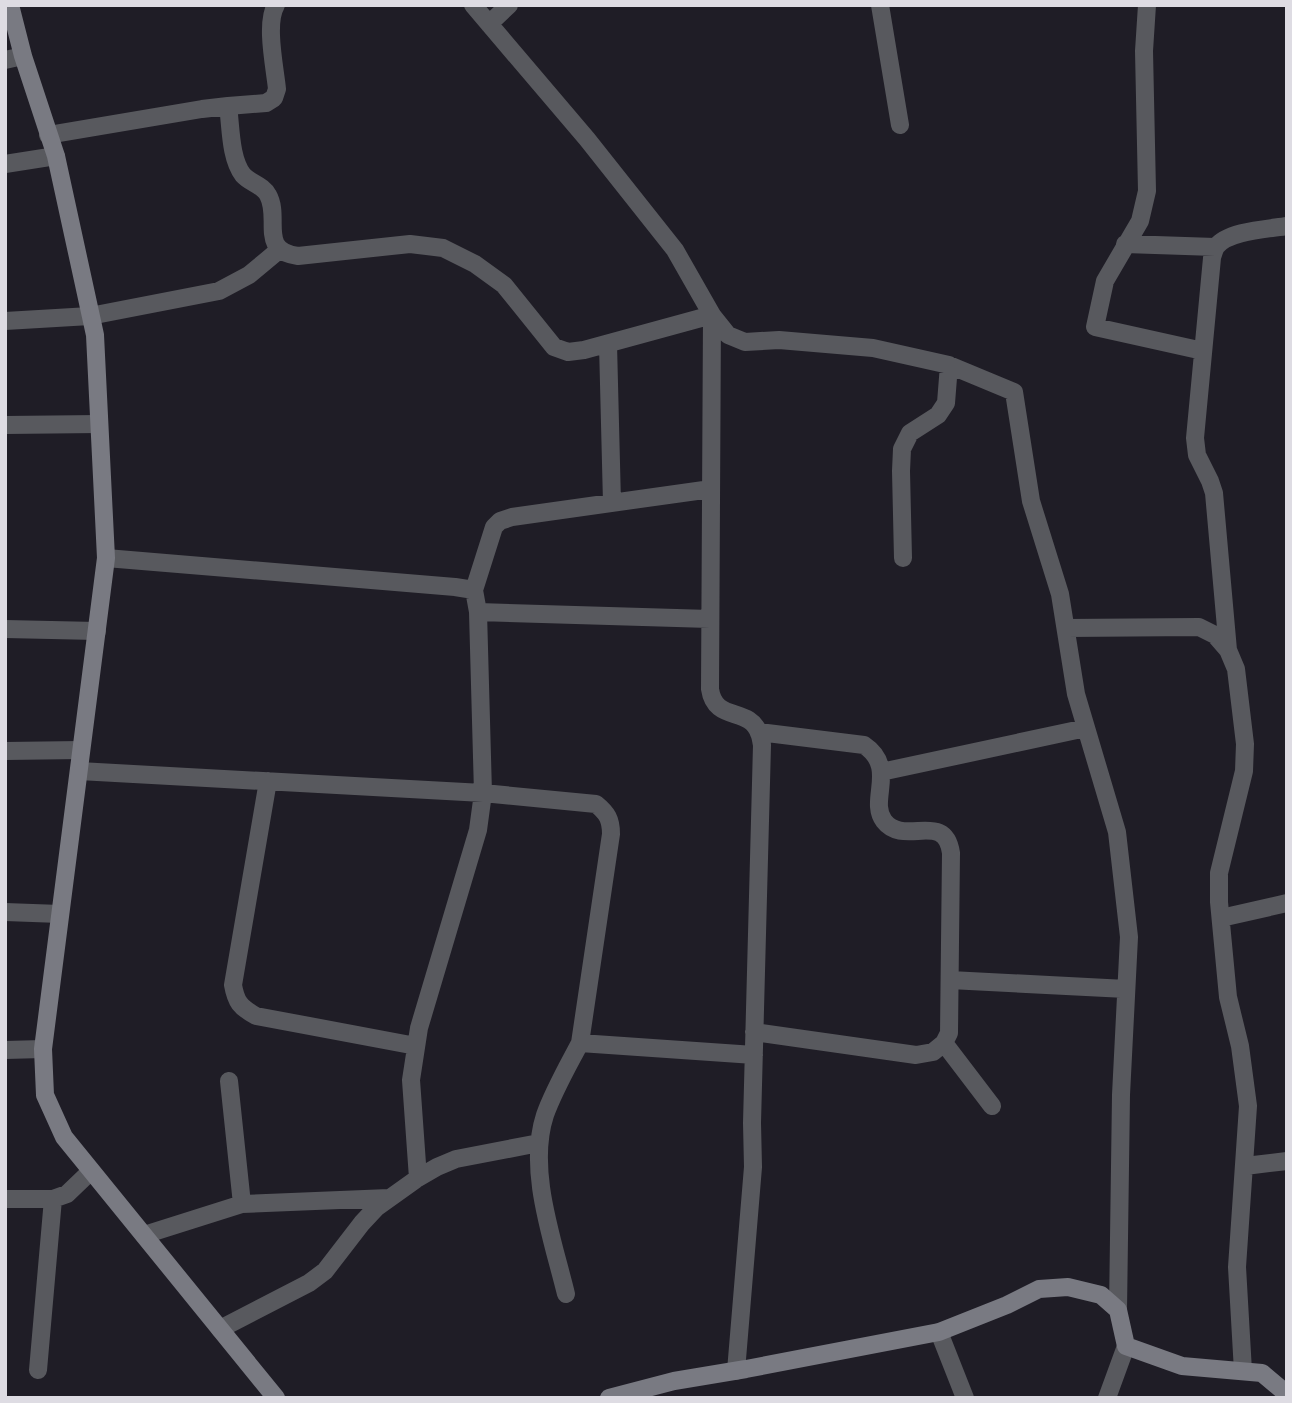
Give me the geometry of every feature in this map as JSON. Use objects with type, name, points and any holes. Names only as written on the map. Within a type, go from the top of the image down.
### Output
[{"type":"street","points":[[10,5],[14,58],[56,156],[95,335],[106,558],[43,1049],[46,1095],[64,1137],[220,1329],[268,1395]]},
{"type":"street","points":[[48,135],[202,108],[266,103],[274,98],[277,89],[270,25],[276,5]]},
{"type":"street","points":[[473,5],[587,139],[675,250],[712,315],[728,335],[745,342],[779,340],[873,348],[949,365],[1014,392],[1031,501],[1060,594],[1076,694],[1117,832],[1129,937],[1121,1095],[1118,1310],[1126,1346],[1107,1398]]},
{"type":"street","points":[[489,24],[509,5]]},
{"type":"street","points":[[880,5],[900,125]]},
{"type":"street","points":[[1147,5],[1144,51],[1147,191],[1140,221],[1105,281],[1095,327],[1203,351]]},
{"type":"street","points":[[228,106],[235,161],[241,173],[267,193],[273,238],[279,250],[287,254],[298,256],[410,244],[443,248],[475,264],[504,285],[554,347],[568,352],[608,344],[712,315]]},
{"type":"street","points":[[5,164],[56,156]]},
{"type":"street","points":[[1243,1371],[1237,1267],[1248,1106],[1240,1046],[1228,997],[1219,873],[1244,771],[1245,744],[1236,669],[1228,650],[1214,493],[1197,454],[1195,438],[1215,247],[1235,235],[1287,226]]},
{"type":"street","points":[[1125,244],[1215,247]]},
{"type":"street","points":[[5,321],[90,316],[219,290],[249,275],[279,250]]},
{"type":"street","points":[[712,315],[711,697],[716,706],[742,716],[751,723],[759,732],[762,745],[752,1167],[736,1371]]},
{"type":"street","points":[[608,344],[612,503]]},
{"type":"street","points":[[904,558],[902,449],[910,433],[937,415],[946,403],[949,365]]},
{"type":"street","points":[[5,425],[99,424]]},
{"type":"street","points":[[418,1178],[411,1080],[416,1046],[426,999],[478,830],[484,793],[478,612],[474,590],[494,527],[500,521],[512,517],[711,489]]},
{"type":"street","points":[[106,558],[474,590]]},
{"type":"street","points":[[478,612],[710,619]]},
{"type":"street","points":[[1066,628],[1199,627],[1215,635],[1228,650]]},
{"type":"street","points":[[5,629],[97,631]]},
{"type":"street","points":[[881,772],[1086,727]]},
{"type":"street","points":[[754,1032],[916,1055],[933,1052],[944,1043],[949,1033],[950,979],[949,843],[944,834],[936,830],[901,831],[883,820],[880,811],[881,772],[878,759],[873,751],[863,745],[759,732]]},
{"type":"street","points":[[5,751],[81,750]]},
{"type":"street","points":[[79,771],[484,793],[596,804],[607,813],[611,822],[611,834],[580,1043],[544,1117],[539,1143],[541,1191],[566,1294]]},
{"type":"street","points":[[268,781],[233,985],[235,999],[245,1010],[256,1016],[416,1046]]},
{"type":"street","points":[[1221,918],[1287,903]]},
{"type":"street","points":[[5,912],[60,914]]},
{"type":"street","points":[[950,979],[1126,989]]},
{"type":"street","points":[[580,1043],[754,1055]]},
{"type":"street","points":[[944,1043],[992,1106]]},
{"type":"street","points":[[5,1050],[43,1049]]},
{"type":"street","points":[[229,1081],[242,1204]]},
{"type":"street","points":[[220,1329],[309,1283],[325,1271],[376,1208],[418,1178],[456,1159],[539,1143]]},
{"type":"street","points":[[1245,1166],[1287,1161]]},
{"type":"street","points":[[5,1199],[53,1199],[67,1194],[91,1171]]},
{"type":"street","points":[[144,1235],[242,1204],[389,1198]]},
{"type":"street","points":[[38,1370],[53,1199]]},
{"type":"street","points":[[609,1398],[674,1381],[939,1332],[1039,1289],[1068,1287],[1101,1295],[1118,1310]]},
{"type":"street","points":[[939,1332],[965,1398]]},
{"type":"street","points":[[1126,1346],[1182,1366],[1262,1373],[1287,1394]]}]
